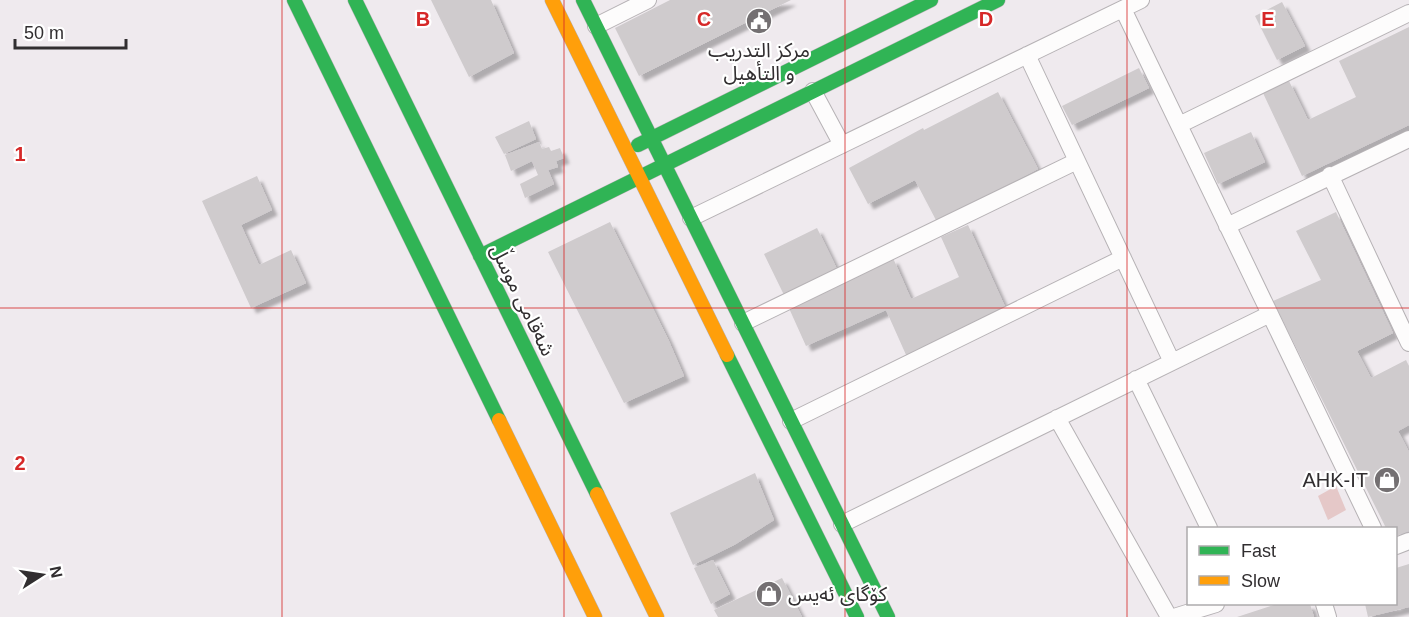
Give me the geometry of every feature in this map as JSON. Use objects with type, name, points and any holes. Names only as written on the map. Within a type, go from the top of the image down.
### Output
[{"type":"main road","points":[[294,0],[596,617]]},
{"type":"main road","name":"شەقامی موسڵ","points":[[355,0],[657,617]]},
{"type":"main road","points":[[552,0],[857,617]]},
{"type":"main road","points":[[583,0],[888,617]]},
{"type":"main road","points":[[626,151],[931,0]]},
{"type":"main road","points":[[480,256],[998,0]]},
{"type":"main road","points":[[789,479],[814,466]]},
{"type":"street","points":[[596,26],[648,0]]},
{"type":"street","points":[[691,218],[1141,0]]},
{"type":"street","points":[[1123,9],[1373,527]]},
{"type":"street","points":[[1179,125],[1409,13]]},
{"type":"street","points":[[1027,55],[1172,362]]},
{"type":"street","points":[[813,91],[842,145]]},
{"type":"street","points":[[1227,226],[1409,139]]},
{"type":"street","points":[[743,323],[1077,160]]},
{"type":"street","points":[[1330,175],[1409,343]]},
{"type":"street","points":[[791,421],[1123,258]]},
{"type":"street","points":[[842,524],[1270,314]]},
{"type":"street","points":[[1136,379],[1209,527]]},
{"type":"street","points":[[1056,418],[1169,617]]},
{"type":"street","points":[[1174,617],[1210,605]]},
{"type":"shaded area","points":[[1336,486],[1346,510],[1328,520],[1318,496]]},
{"type":"building","points":[[431,0],[491,0],[514,53],[469,77]]},
{"type":"building","points":[[670,0],[791,0],[639,76],[615,28]]},
{"type":"building","points":[[1282,2],[1305,46],[1277,60],[1255,16]]},
{"type":"building","points":[[1409,27],[1409,125],[1302,176],[1263,93],[1289,81],[1308,120],[1356,97],[1339,61]]},
{"type":"building","points":[[1139,68],[1149,88],[1072,125],[1062,106]]},
{"type":"building","points":[[998,92],[1038,169],[937,222],[915,180],[868,204],[849,168],[923,128],[924,130]]},
{"type":"building","points":[[529,121],[536,139],[504,154],[495,137]]},
{"type":"building","points":[[1251,132],[1265,162],[1218,184],[1204,153]]},
{"type":"building","points":[[539,142],[542,149],[549,147],[551,151],[560,148],[564,158],[556,161],[558,167],[548,170],[554,184],[525,198],[520,184],[538,175],[532,161],[511,171],[505,155]]},
{"type":"building","points":[[257,176],[272,210],[241,225],[259,265],[291,250],[306,283],[251,308],[202,201]]},
{"type":"building","points":[[1336,212],[1393,333],[1357,351],[1371,378],[1406,360],[1409,366],[1409,425],[1398,431],[1409,452],[1409,531],[1397,536],[1397,527],[1386,527],[1273,301],[1321,280],[1296,231]]},
{"type":"building","points":[[610,222],[684,376],[624,403],[548,252]]},
{"type":"building","points":[[968,225],[1007,311],[907,357],[886,310],[806,346],[788,306],[893,258],[911,299],[959,277],[941,237]]},
{"type":"building","points":[[817,228],[837,269],[784,295],[764,254]]},
{"type":"building","points":[[755,473],[774,520],[734,545],[693,565],[670,513]]},
{"type":"building","points":[[713,560],[730,594],[711,604],[694,568]]},
{"type":"building","points":[[1409,564],[1409,607],[1368,617],[1365,605],[1397,605],[1397,568]]},
{"type":"building","name":"کۆگای ئەیس","points":[[782,578],[802,617],[718,617],[714,610]]},
{"type":"building","points":[[1274,605],[1310,605],[1314,617],[1237,617]]},
{"type":"traffic: fast","points":[[294,0],[499,420]]},
{"type":"traffic: fast","points":[[355,0],[597,494]]},
{"type":"traffic: fast","points":[[583,0],[888,617]]},
{"type":"traffic: fast","points":[[638,145],[931,0]]},
{"type":"traffic: fast","points":[[480,256],[998,0]]},
{"type":"traffic: fast","points":[[727,355],[857,617]]},
{"type":"traffic: slow","points":[[552,0],[727,355]]},
{"type":"traffic: slow","points":[[499,420],[595,617]]},
{"type":"traffic: slow","points":[[597,494],[657,617]]},
{"type":"place","name":"مركز التدريب و التأهيل","points":[[759,21]]},
{"type":"place","name":"AHK-IT","points":[[1387,480]]},
{"type":"place","name":"کۆگای ئەیس","points":[[769,594]]}]
